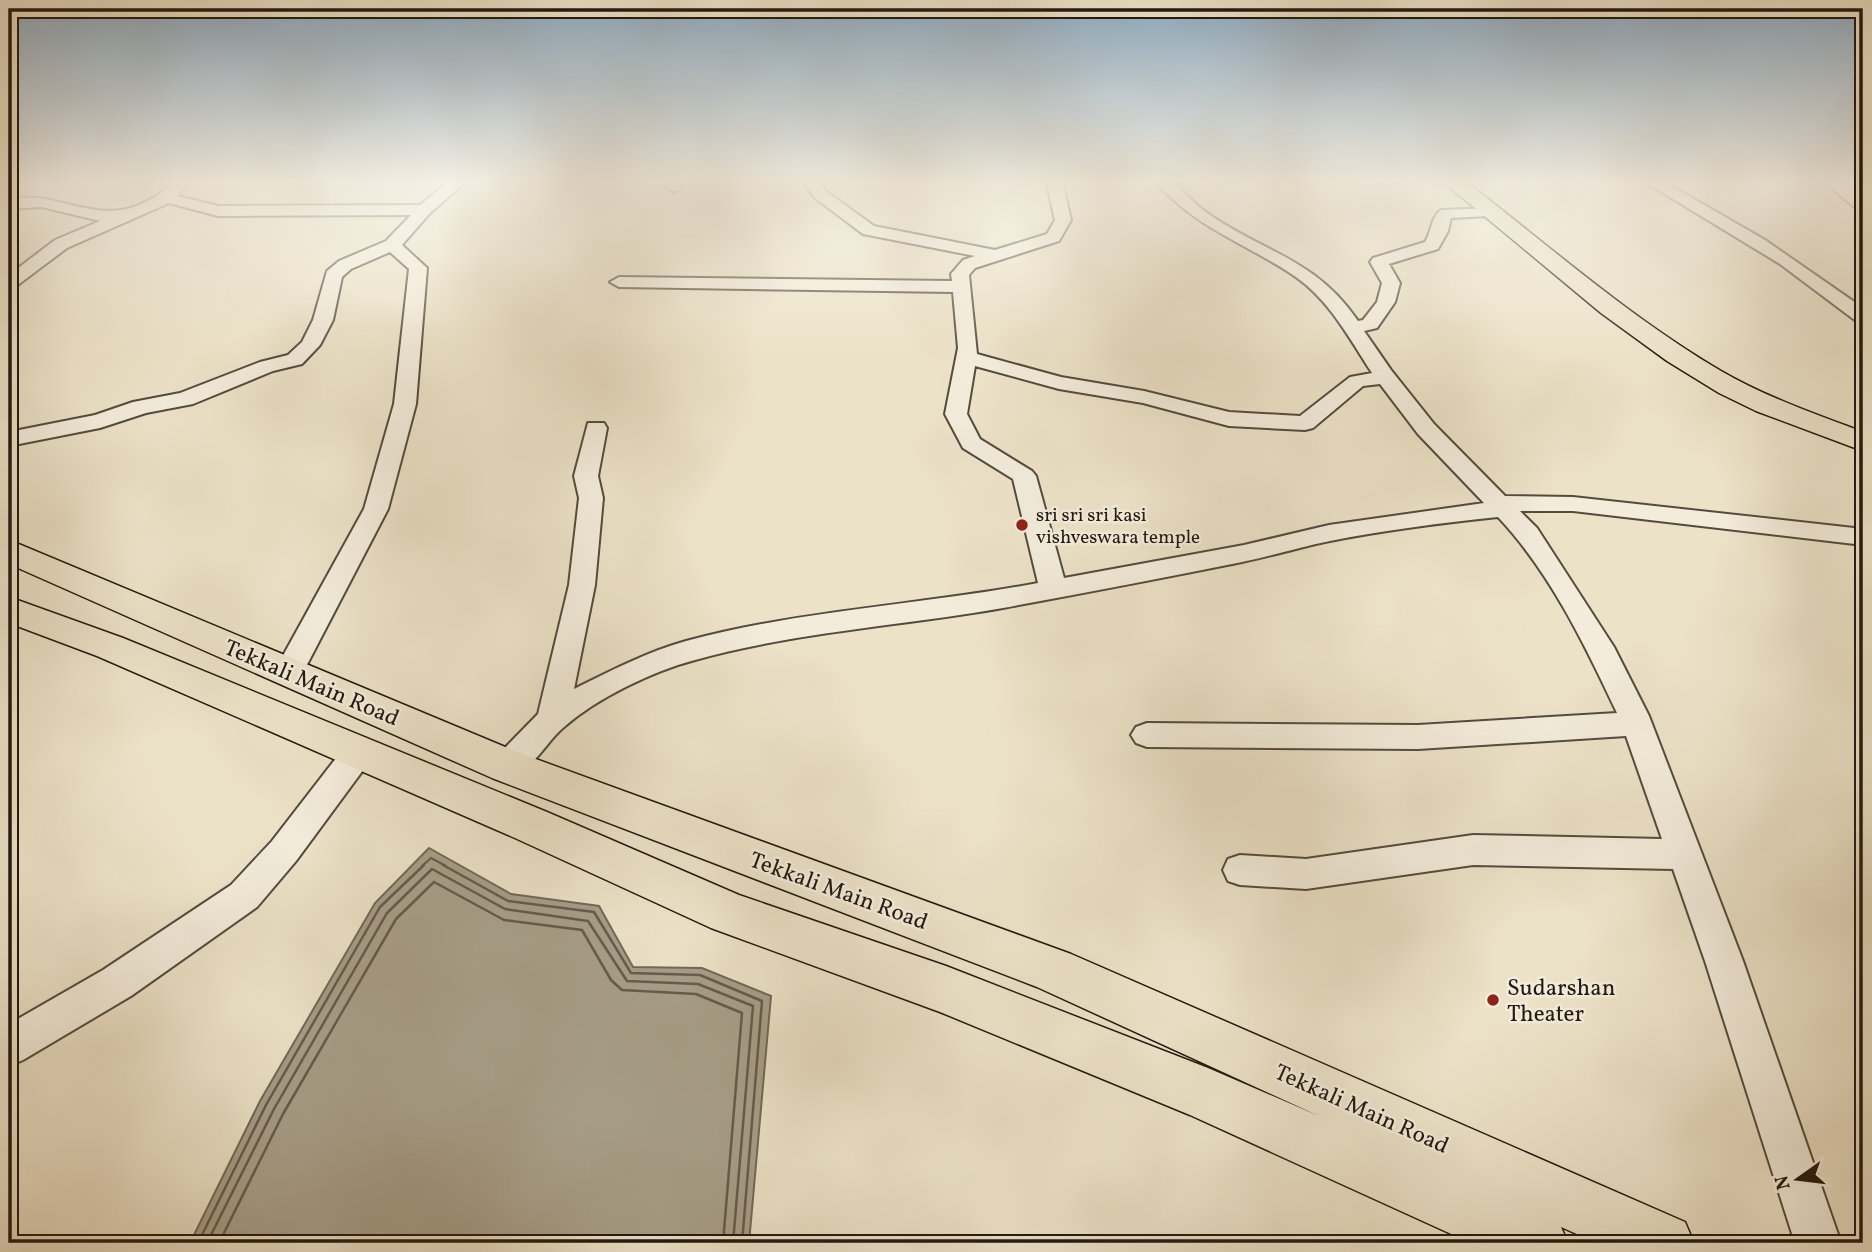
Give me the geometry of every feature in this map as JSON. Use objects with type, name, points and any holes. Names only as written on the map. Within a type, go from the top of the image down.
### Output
[{"type":"main road","points":[[1524,238],[1645,332],[1711,377],[1744,395],[1863,442]]},
{"type":"main road","name":"Tekkali Main Road","points":[[9,551],[507,766],[1053,970],[1664,1243]]},
{"type":"main road","points":[[9,609],[110,647],[728,913],[946,990],[1208,1096],[1538,1243]]},
{"type":"street","points":[[9,283],[61,244],[74,238]]},
{"type":"street","points":[[9,439],[100,421],[141,407],[185,399],[267,366],[295,360],[310,345],[323,320],[333,275],[345,265],[392,245],[398,238]]},
{"type":"street","points":[[911,238],[995,255]]},
{"type":"street","points":[[1047,238],[969,264],[960,274],[968,348],[956,414],[971,443],[1024,476],[1053,589]]},
{"type":"street","points":[[1241,238],[1302,273],[1334,300],[1385,377],[1426,429],[1528,534],[1604,654],[1637,724],[1724,961],[1818,1243]]},
{"type":"street","points":[[1353,328],[1370,324],[1386,302],[1391,283],[1379,262],[1432,245],[1436,238]]},
{"type":"street","points":[[1749,238],[1838,296],[1863,317]]},
{"type":"street","points":[[289,672],[376,509],[405,404],[418,268],[392,245]]},
{"type":"street","points":[[619,282],[961,287]]},
{"type":"street","points":[[966,357],[1059,383],[1144,397],[1229,419],[1305,424],[1357,380],[1385,377]]},
{"type":"street","points":[[552,719],[584,573],[592,498],[586,476],[596,428]]},
{"type":"street","points":[[507,766],[552,719],[585,696],[652,664],[688,651],[749,637],[1053,589],[1329,533],[1500,506],[1573,504],[1863,537]]},
{"type":"street","points":[[1147,735],[1418,737],[1637,724]]},
{"type":"street","points":[[9,1046],[117,984],[244,896],[284,851],[358,752]]},
{"type":"street","points":[[1240,870],[1306,874],[1473,850],[1684,854]]},
{"type":"water","points":[[429,848],[511,894],[599,906],[633,967],[702,968],[771,996],[749,1243],[190,1243],[260,1101],[375,903]]},
{"type":"place","name":"sri sri sri kasi vishveswara temple","points":[[1022,525]]},
{"type":"place","name":"Sudarshan Theater","points":[[1493,1000]]}]
